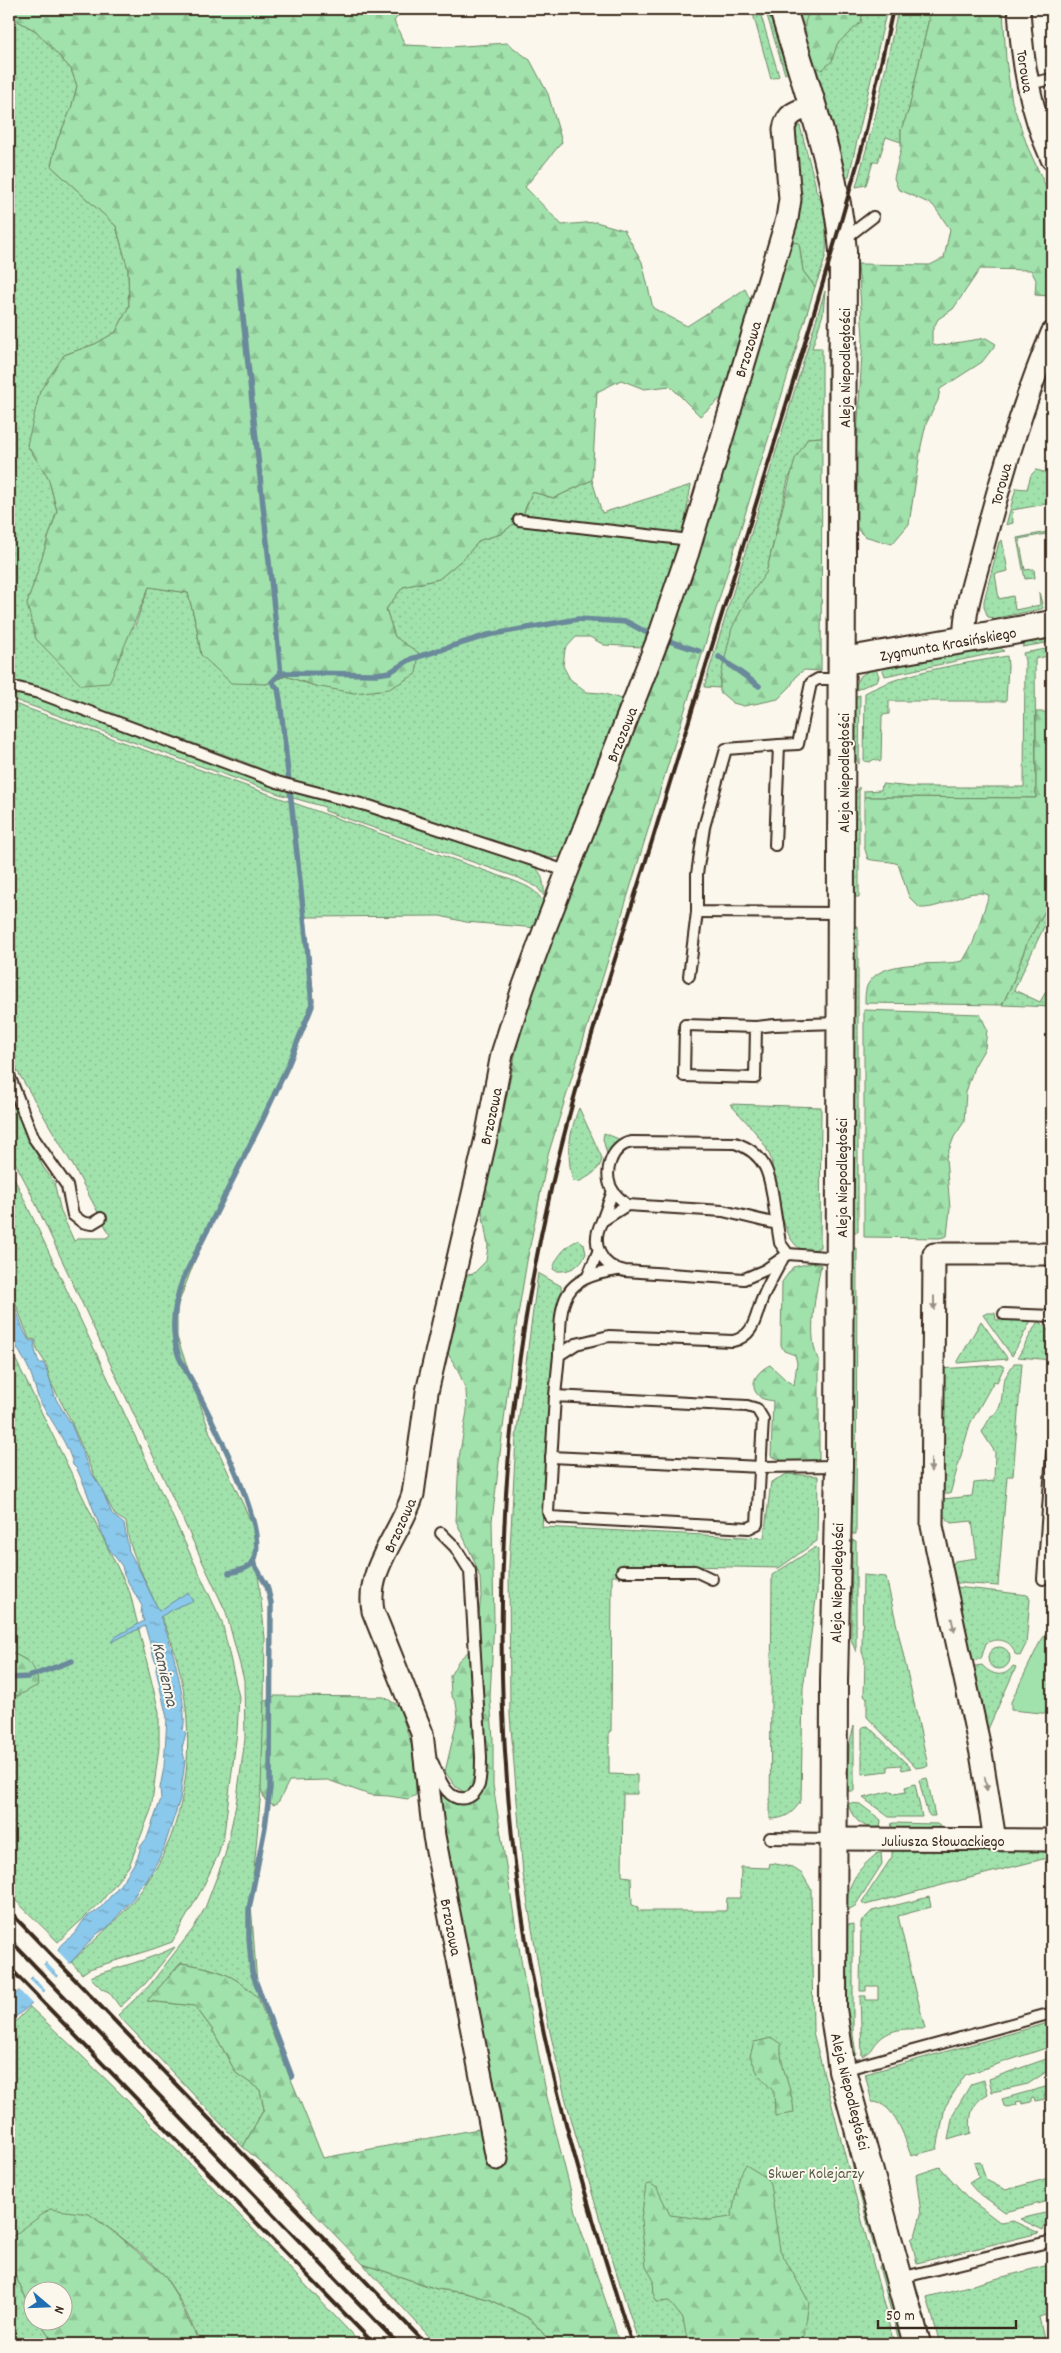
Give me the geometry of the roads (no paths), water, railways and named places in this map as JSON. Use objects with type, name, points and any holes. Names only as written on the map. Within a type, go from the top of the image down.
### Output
[{"type":"street","name":"Aleja Niepodległości","points":[[783,9],[812,106],[842,221],[844,670],[839,1466],[834,1681],[833,2009],[842,2070],[917,2344]]},
{"type":"street","name":"Torowa","points":[[1019,9],[1027,84],[1038,128],[1052,159]]},
{"type":"street","name":"Brzozowa","points":[[497,2159],[434,1836],[422,1734],[373,1611],[371,1600],[373,1584],[386,1551],[409,1510],[413,1494],[427,1392],[487,1132],[502,1054],[522,988],[566,871],[660,634],[690,540],[787,219],[790,199],[784,129],[786,122],[794,112],[812,106]]},
{"type":"street","name":"Torowa","points":[[965,640],[966,612],[1006,462],[1028,392],[1052,333]]},
{"type":"street","name":"Zygmunta Krasińskiego","points":[[844,670],[965,640],[1052,624]]},
{"type":"street","points":[[994,1840],[981,1753],[932,1526],[934,1254],[1052,1254]]},
{"type":"street","name":"Juliusza Słowackiego","points":[[833,1839],[1052,1840]]},
{"type":"lane","points":[[1027,84],[1052,79]]},
{"type":"lane","points":[[842,241],[873,218]]},
{"type":"lane","points":[[519,520],[690,540]]},
{"type":"lane","points":[[689,976],[697,912],[697,874],[704,826],[726,749],[798,744],[811,684],[818,679],[844,670]]},
{"type":"lane","points":[[9,689],[18,688],[39,693],[277,782],[369,806],[566,871]]},
{"type":"lane","points":[[775,844],[779,746]]},
{"type":"lane","points":[[697,912],[842,913]]},
{"type":"lane","points":[[756,1027],[755,1078],[684,1076],[685,1026],[756,1027],[841,1023]]},
{"type":"lane","points":[[9,1075],[33,1137],[67,1186],[73,1216],[82,1222],[91,1224],[101,1218]]},
{"type":"lane","points":[[627,1205],[613,1191],[608,1173],[609,1163],[616,1152],[628,1142],[704,1141],[734,1143],[746,1147],[756,1154],[770,1176],[780,1244],[786,1256]]},
{"type":"lane","points":[[613,1191],[596,1238],[598,1252],[605,1261],[617,1270]]},
{"type":"lane","points":[[602,1221],[627,1205],[724,1211],[777,1224]]},
{"type":"lane","points":[[588,1276],[598,1252]]},
{"type":"lane","points":[[555,1396],[753,1407],[760,1412],[763,1419],[758,1521],[752,1528],[568,1520],[549,1516],[555,1396],[560,1355],[560,1335],[566,1296],[574,1284],[588,1276],[617,1270],[744,1279],[765,1270],[786,1256],[840,1258]]},
{"type":"lane","points":[[560,1355],[576,1344],[610,1336],[733,1341],[741,1339],[754,1327],[763,1297],[786,1256]]},
{"type":"lane","points":[[1004,1314],[1052,1316]]},
{"type":"lane","points":[[1043,1580],[1050,1511],[1052,1453]]},
{"type":"lane","points":[[551,1457],[761,1467],[839,1466]]},
{"type":"lane","points":[[422,1734],[445,1790],[453,1796],[463,1799],[472,1795],[478,1787],[481,1757],[470,1571],[455,1546],[441,1533]]},
{"type":"lane","points":[[622,1571],[695,1571],[712,1579]]},
{"type":"lane","points":[[770,1838],[833,1839]]},
{"type":"lane","points":[[842,2070],[1052,2013]]},
{"type":"lane","points":[[899,2278],[1052,2241]]},
{"type":"water","name":"Kamienna","points":[[9,1292],[28,1338],[30,1341],[35,1341],[34,1347],[39,1363],[44,1363],[56,1399],[71,1424],[90,1471],[101,1487],[112,1514],[124,1524],[129,1551],[159,1611],[188,1592],[193,1601],[179,1606],[160,1617],[174,1656],[183,1707],[183,1730],[186,1733],[182,1748],[185,1761],[180,1799],[163,1851],[146,1882],[140,1886],[134,1897],[108,1927],[97,1934],[32,2004],[9,2022],[9,2001],[63,1943],[74,1934],[86,1918],[103,1905],[124,1880],[136,1861],[140,1847],[147,1838],[161,1799],[160,1788],[164,1767],[167,1718],[156,1670],[157,1663],[145,1626],[111,1642],[115,1637],[144,1621],[141,1613],[142,1606],[124,1575],[122,1566],[107,1546],[77,1469],[73,1465],[60,1435],[40,1402],[29,1370],[13,1340],[8,1323]]},
{"type":"waterway","points":[[238,270],[281,674]]},
{"type":"waterway","points":[[229,1573],[246,1568],[253,1562],[257,1547],[254,1526],[247,1500],[224,1444],[179,1357],[174,1335],[174,1316],[177,1297],[183,1279],[262,1121],[289,1063],[312,1006],[280,700],[278,689],[272,682],[279,675],[286,673],[377,674],[390,672],[411,659],[488,635],[578,619],[627,622],[651,635]]},
{"type":"waterway","points":[[666,640],[699,651]]},
{"type":"waterway","points":[[719,657],[759,686]]},
{"type":"waterway","points":[[253,1562],[267,1586],[271,1603],[270,1788],[265,1827],[249,1909],[249,1938],[252,1972],[292,2077]]},
{"type":"waterway","points":[[9,1678],[28,1677],[72,1661]]},
{"type":"railway","points":[[632,2344],[585,2192],[554,2077],[532,1976],[522,1914],[508,1788],[502,1662],[504,1536],[509,1448],[519,1361],[533,1275],[551,1189],[573,1101],[841,221],[863,144],[893,9]]},
{"type":"railway","points":[[9,1911],[426,2344]]},
{"type":"railway","points":[[9,1939],[398,2344]]},
{"type":"railway","points":[[9,1967],[374,2344]]},
{"type":"park label","name":"Skwer Kolejarzy","points":[[816,2172]]}]
